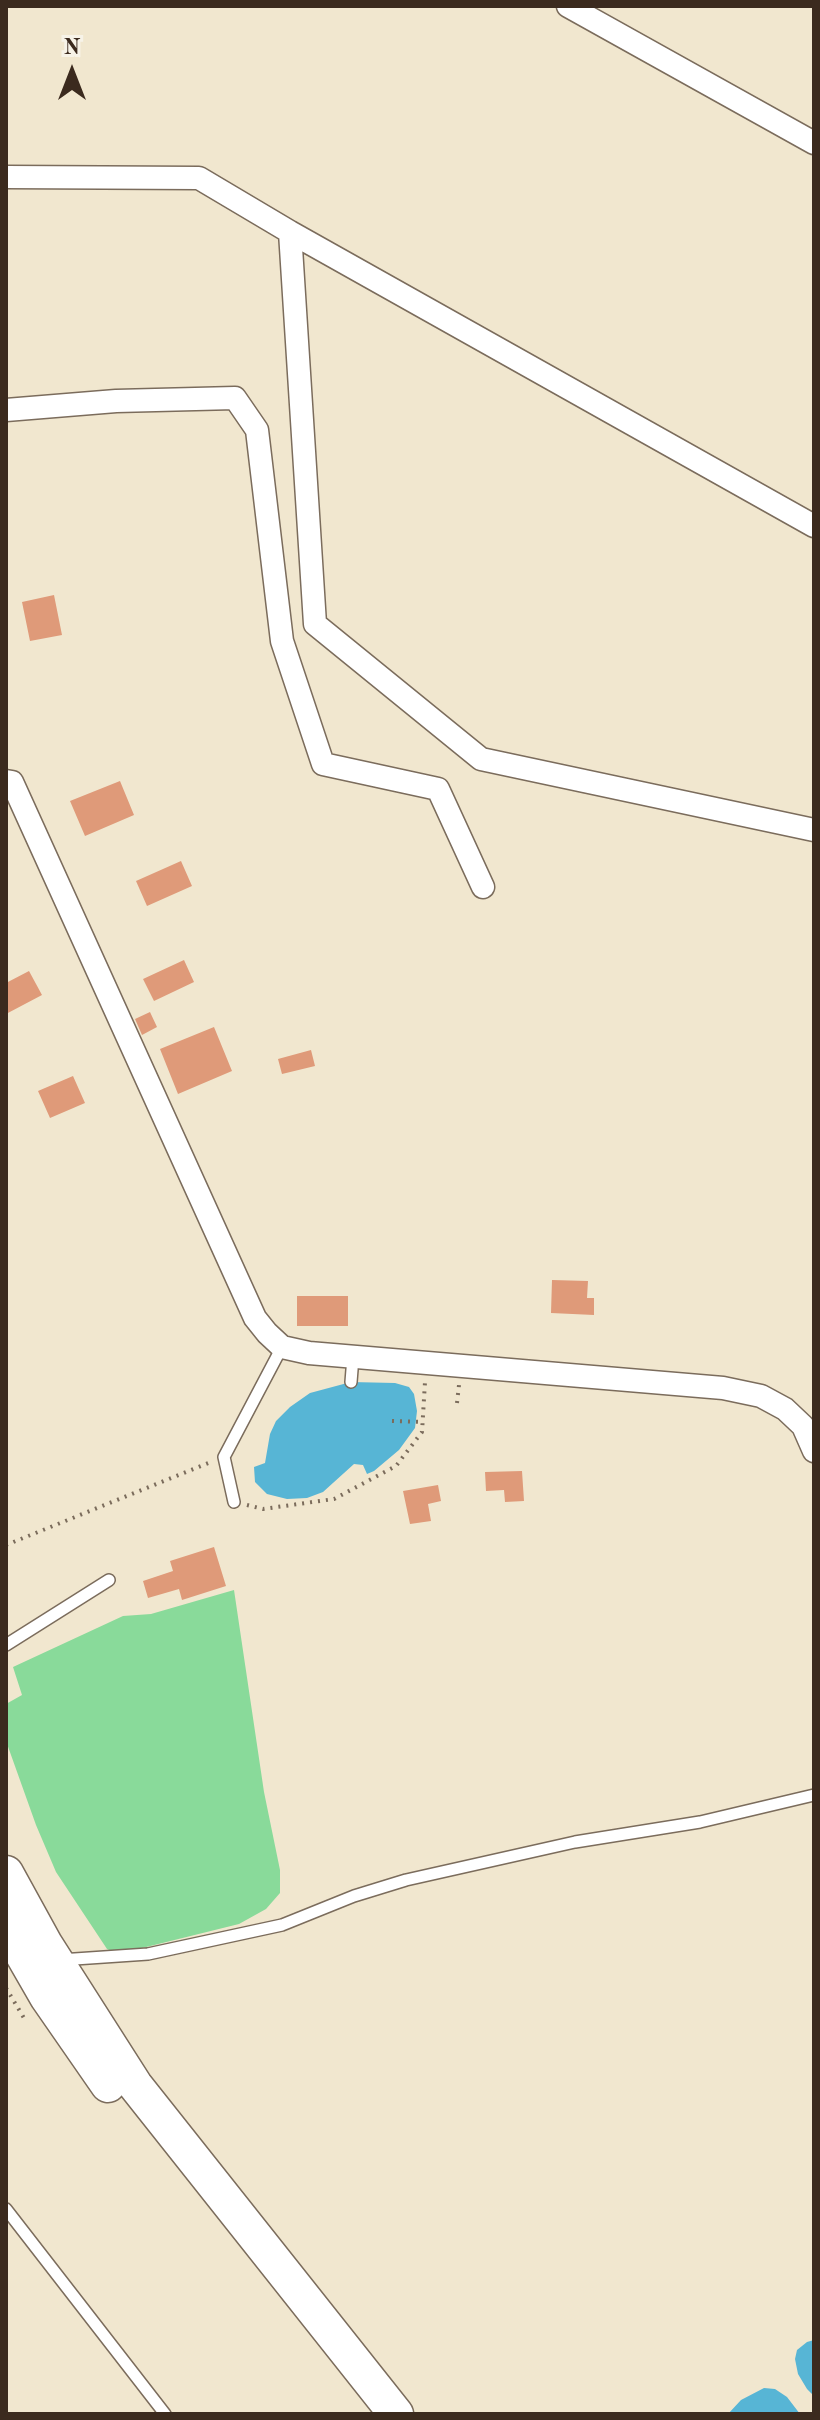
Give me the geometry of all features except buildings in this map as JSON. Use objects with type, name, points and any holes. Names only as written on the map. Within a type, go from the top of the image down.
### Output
[{"type":"main road","points":[[6,1873],[55,1960],[135,2085],[396,2414]]},
{"type":"main road","points":[[6,1926],[47,1997],[141,2132],[369,2414]]},
{"type":"street","points":[[568,6],[814,143]]},
{"type":"street","points":[[6,177],[199,178],[814,526]]},
{"type":"street","points":[[290,232],[315,624],[481,759],[814,830]]},
{"type":"street","points":[[6,410],[116,401],[235,398],[257,430],[282,641],[323,764],[438,789],[483,887]]},
{"type":"street","points":[[8,777],[255,1318],[282,1347],[309,1353],[723,1388],[761,1396],[785,1409],[803,1426],[814,1451]]},
{"type":"lane","points":[[234,1502],[224,1457],[282,1347]]},
{"type":"lane","points":[[351,1382],[353,1357]]},
{"type":"lane","points":[[6,1645],[109,1580]]},
{"type":"lane","points":[[55,1960],[133,1956],[178,1948],[282,1925],[354,1896],[406,1880],[575,1842],[700,1822],[814,1795]]},
{"type":"lane","points":[[8,2215],[165,2414]]},
{"type":"path","points":[[234,1502],[263,1509],[334,1499],[396,1466],[422,1432],[426,1363]]},
{"type":"path","points":[[392,1421],[422,1422]]},
{"type":"path","points":[[6,1545],[224,1457]]},
{"type":"path","points":[[6,1988],[24,2018]]},
{"type":"green space","points":[[234,1590],[264,1792],[280,1870],[280,1893],[266,1909],[239,1924],[118,1954],[107,1949],[56,1872],[36,1825],[6,1741],[6,1704],[22,1695],[13,1667],[123,1616],[151,1614]]},
{"type":"water","points":[[351,1382],[395,1383],[409,1387],[414,1394],[417,1411],[415,1428],[399,1450],[367,1474],[363,1465],[354,1464],[323,1492],[307,1498],[287,1499],[267,1494],[255,1482],[254,1467],[265,1463],[270,1434],[276,1421],[310,1393]]},
{"type":"water","points":[[814,2340],[814,2396],[798,2374],[795,2359],[797,2350]]},
{"type":"water","points":[[764,2388],[775,2389],[787,2397],[800,2414],[728,2414],[741,2400]]}]
